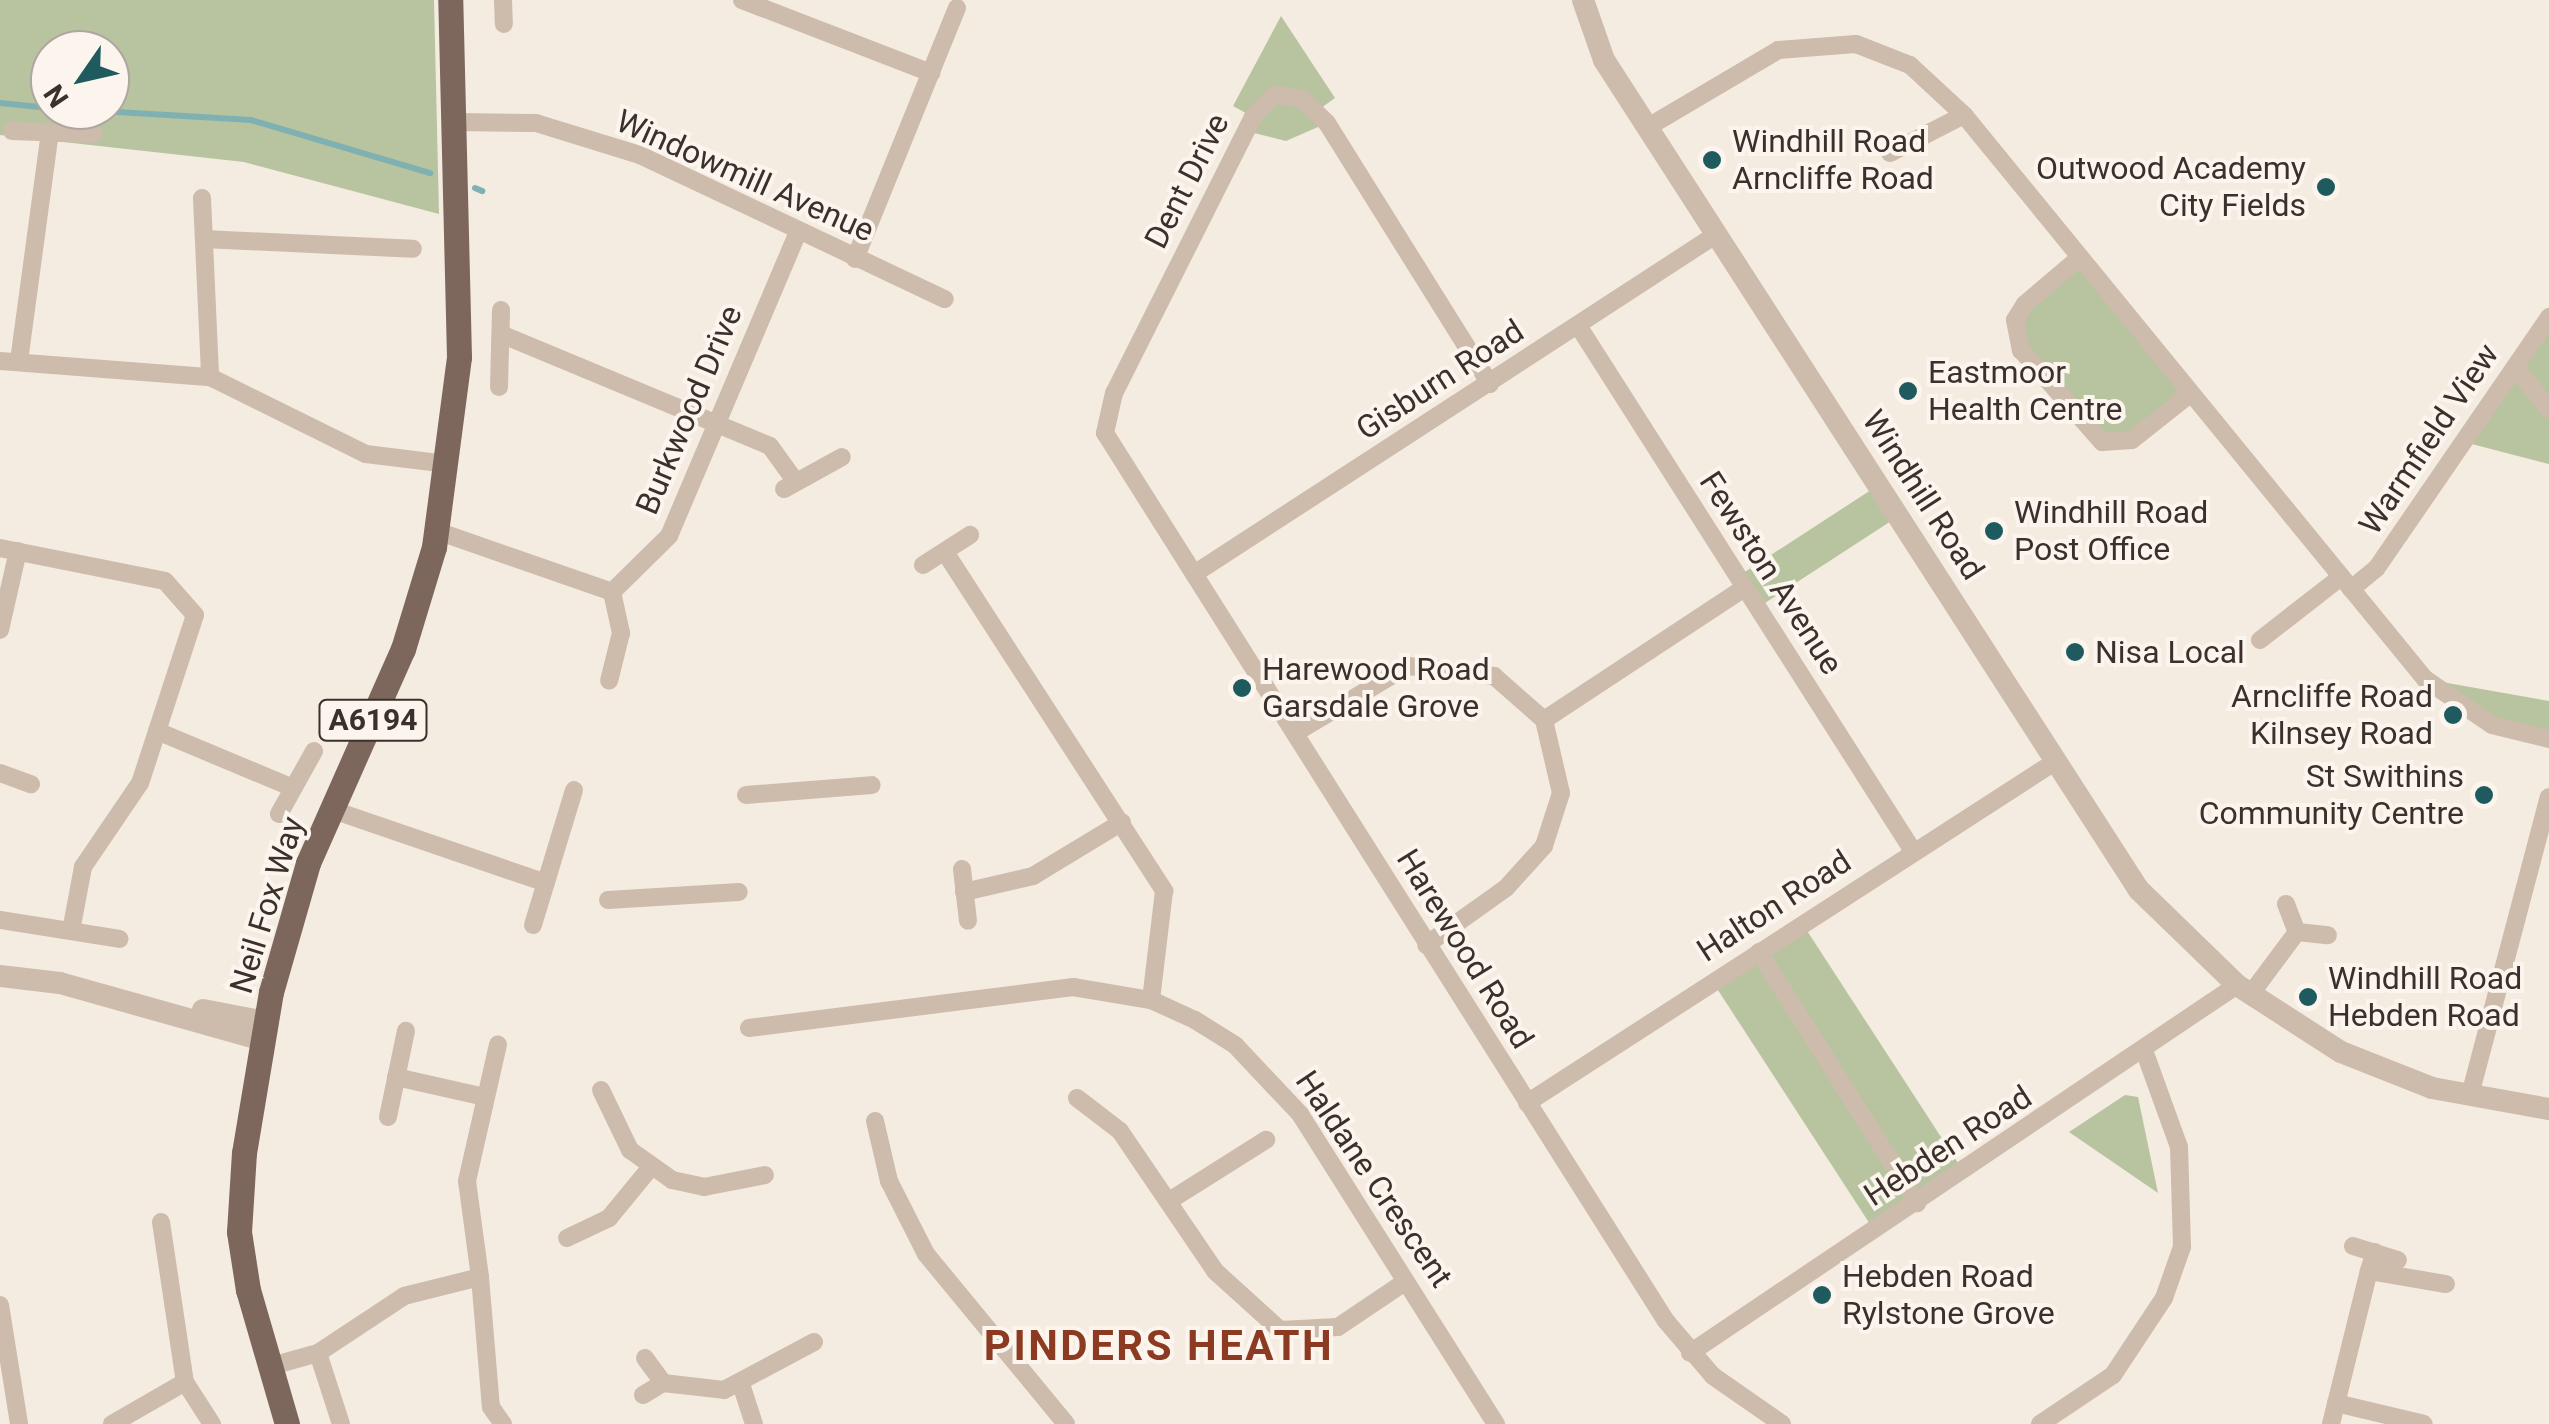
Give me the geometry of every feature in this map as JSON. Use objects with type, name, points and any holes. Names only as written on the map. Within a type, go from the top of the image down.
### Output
[{"type":"main road","name":"Neil Fox Way","points":[[287,1424],[268,1367],[239,1232],[264,1031],[330,809],[403,650],[437,531],[459,357],[450,0]]},
{"type":"street","points":[[503,0],[504,24]]},
{"type":"street","points":[[742,0],[771,4],[931,73]]},
{"type":"street","name":"Windhill Road","points":[[1583,0],[1604,60],[2140,890],[2244,990],[2340,1052],[2470,1094],[2549,1109]]},
{"type":"street","points":[[856,260],[957,8]]},
{"type":"street","points":[[1648,127],[1757,58],[1831,42],[1910,65],[1964,116],[2346,583],[2451,704],[2549,739]]},
{"type":"street","name":"Dent Drive","points":[[1194,574],[1109,443],[1104,420],[1253,117],[1275,94],[1302,99],[1326,124],[1490,384]]},
{"type":"street","points":[[1890,153],[1964,116]]},
{"type":"street","name":"Windowmill Avenue","points":[[456,122],[536,123],[640,155],[797,234],[945,299]]},
{"type":"street","points":[[12,131],[94,134]]},
{"type":"street","points":[[50,132],[10,361],[210,377],[366,454],[448,464]]},
{"type":"street","points":[[202,198],[210,377]]},
{"type":"street","name":"Burkwood Drive","points":[[612,592],[668,536],[797,234]]},
{"type":"street","name":"Gisburn Road","points":[[1194,574],[1717,234]]},
{"type":"street","points":[[204,239],[413,249]]},
{"type":"street","points":[[2078,259],[2025,304],[2015,320],[2021,350],[2102,442],[2132,440],[2190,394]]},
{"type":"street","points":[[500,388],[501,310]]},
{"type":"street","name":"Warmfield View","points":[[2260,640],[2346,583],[2376,569],[2549,317]]},
{"type":"street","name":"Fewston Avenue","points":[[1579,327],[1913,851]]},
{"type":"street","points":[[501,334],[774,449],[790,486],[842,457]]},
{"type":"street","points":[[2515,367],[2549,409]]},
{"type":"street","points":[[437,531],[612,592],[621,633],[609,680]]},
{"type":"street","points":[[924,565],[970,536]]},
{"type":"street","points":[[0,630],[9,550],[164,581],[192,602],[140,783],[83,866],[71,931]]},
{"type":"street","points":[[945,552],[1164,891],[1151,1000]]},
{"type":"street","name":"Harewood Road","points":[[1194,574],[1527,1103],[1690,1353],[1782,1424]]},
{"type":"street","points":[[1544,720],[1744,588]]},
{"type":"street","points":[[1296,733],[1408,666],[1494,676],[1544,720],[1561,793],[1544,846],[1506,888],[1426,944]]},
{"type":"street","points":[[157,731],[291,788]]},
{"type":"street","points":[[279,814],[314,751]]},
{"type":"street","name":"Halton Road","points":[[1527,1103],[2056,762]]},
{"type":"street","points":[[0,773],[31,784]]},
{"type":"street","points":[[746,796],[872,785]]},
{"type":"street","points":[[533,925],[574,790]]},
{"type":"street","points":[[2470,1094],[2541,880],[2549,797]]},
{"type":"street","points":[[330,809],[546,882]]},
{"type":"street","points":[[964,892],[1033,876],[1122,822]]},
{"type":"street","points":[[962,868],[968,921]]},
{"type":"street","points":[[608,900],[739,892]]},
{"type":"street","points":[[2286,904],[2297,932]]},
{"type":"street","points":[[0,920],[120,939]]},
{"type":"street","points":[[2244,990],[2297,932]]},
{"type":"street","points":[[2297,932],[2328,935]]},
{"type":"street","points":[[1759,952],[1918,1203]]},
{"type":"street","points":[[0,976],[264,1031]]},
{"type":"street","name":"Haldane Crescent","points":[[749,1028],[1073,987],[1151,1000],[1235,1045],[1276,1084],[1496,1424]]},
{"type":"street","name":"Hebden Road","points":[[1690,1353],[2244,990]]},
{"type":"street","points":[[388,1117],[406,1030]]},
{"type":"street","points":[[498,1044],[467,1181],[491,1406],[503,1424]]},
{"type":"street","points":[[2049,1422],[2113,1375],[2164,1298],[2182,1248],[2179,1147],[2145,1053]]},
{"type":"street","points":[[396,1077],[484,1097]]},
{"type":"street","points":[[601,1090],[630,1150],[651,1167],[704,1187],[765,1175]]},
{"type":"street","points":[[1077,1098],[1120,1131],[1215,1271],[1280,1330],[1338,1327],[1405,1282]]},
{"type":"street","points":[[884,1130],[889,1181],[926,1254],[1066,1424]]},
{"type":"street","points":[[1169,1202],[1266,1140]]},
{"type":"street","points":[[566,1238],[609,1218],[651,1167]]},
{"type":"street","points":[[161,1222],[185,1382],[212,1424]]},
{"type":"street","points":[[2353,1246],[2398,1260]]},
{"type":"street","points":[[2331,1424],[2375,1252]]},
{"type":"street","points":[[2369,1271],[2446,1284]]},
{"type":"street","points":[[268,1367],[318,1353],[371,1311],[480,1277]]},
{"type":"street","points":[[0,1305],[19,1424]]},
{"type":"street","points":[[645,1358],[663,1383],[699,1392],[740,1384],[814,1342]]},
{"type":"street","points":[[318,1353],[341,1424]]},
{"type":"street","points":[[112,1424],[185,1382]]},
{"type":"street","points":[[644,1396],[663,1383]]},
{"type":"street","points":[[740,1384],[754,1424]]},
{"type":"street","points":[[2336,1402],[2424,1424]]},
{"type":"green space","points":[[0,0],[434,0],[439,214],[244,162],[0,135]]},
{"type":"green space","points":[[1281,16],[1335,98],[1317,111],[1327,123],[1286,141],[1246,131],[1253,117],[1233,106]]},
{"type":"green space","points":[[2078,259],[2190,394],[2117,445],[2021,350],[2015,320]]},
{"type":"green space","points":[[2549,317],[2549,464],[2464,442]]},
{"type":"green space","points":[[1871,490],[1891,521],[1760,606],[1740,575]]},
{"type":"green space","points":[[2425,679],[2549,701],[2549,739],[2527,736]]},
{"type":"green space","points":[[1802,923],[1964,1172],[1874,1230],[1712,981]]},
{"type":"green space","points":[[2125,1095],[2138,1097],[2158,1193],[2069,1132]]},
{"type":"waterway","points":[[0,103],[30,106]]},
{"type":"waterway","points":[[130,113],[251,120],[430,173]]},
{"type":"waterway","points":[[475,188],[482,191]]},
{"type":"place","name":"Windhill Road Arncliffe Road","points":[[1712,160]]},
{"type":"place","name":"Outwood Academy City Fields","points":[[2326,187]]},
{"type":"place","name":"Eastmoor Health Centre","points":[[1908,391]]},
{"type":"place","name":"Windhill Road Post Office","points":[[1994,531]]},
{"type":"place","name":"Nisa Local","points":[[2075,652]]},
{"type":"place","name":"Harewood Road Garsdale Grove","points":[[1242,688]]},
{"type":"place","name":"Arncliffe Road Kilnsey Road","points":[[2453,715]]},
{"type":"place","name":"St Swithins Community Centre","points":[[2484,795]]},
{"type":"place","name":"Windhill Road Hebden Road","points":[[2308,997]]},
{"type":"place","name":"Hebden Road Rylstone Grove","points":[[1822,1295]]},
{"type":"district","name":"PINDERS HEATH","points":[[1159,1346]]}]
